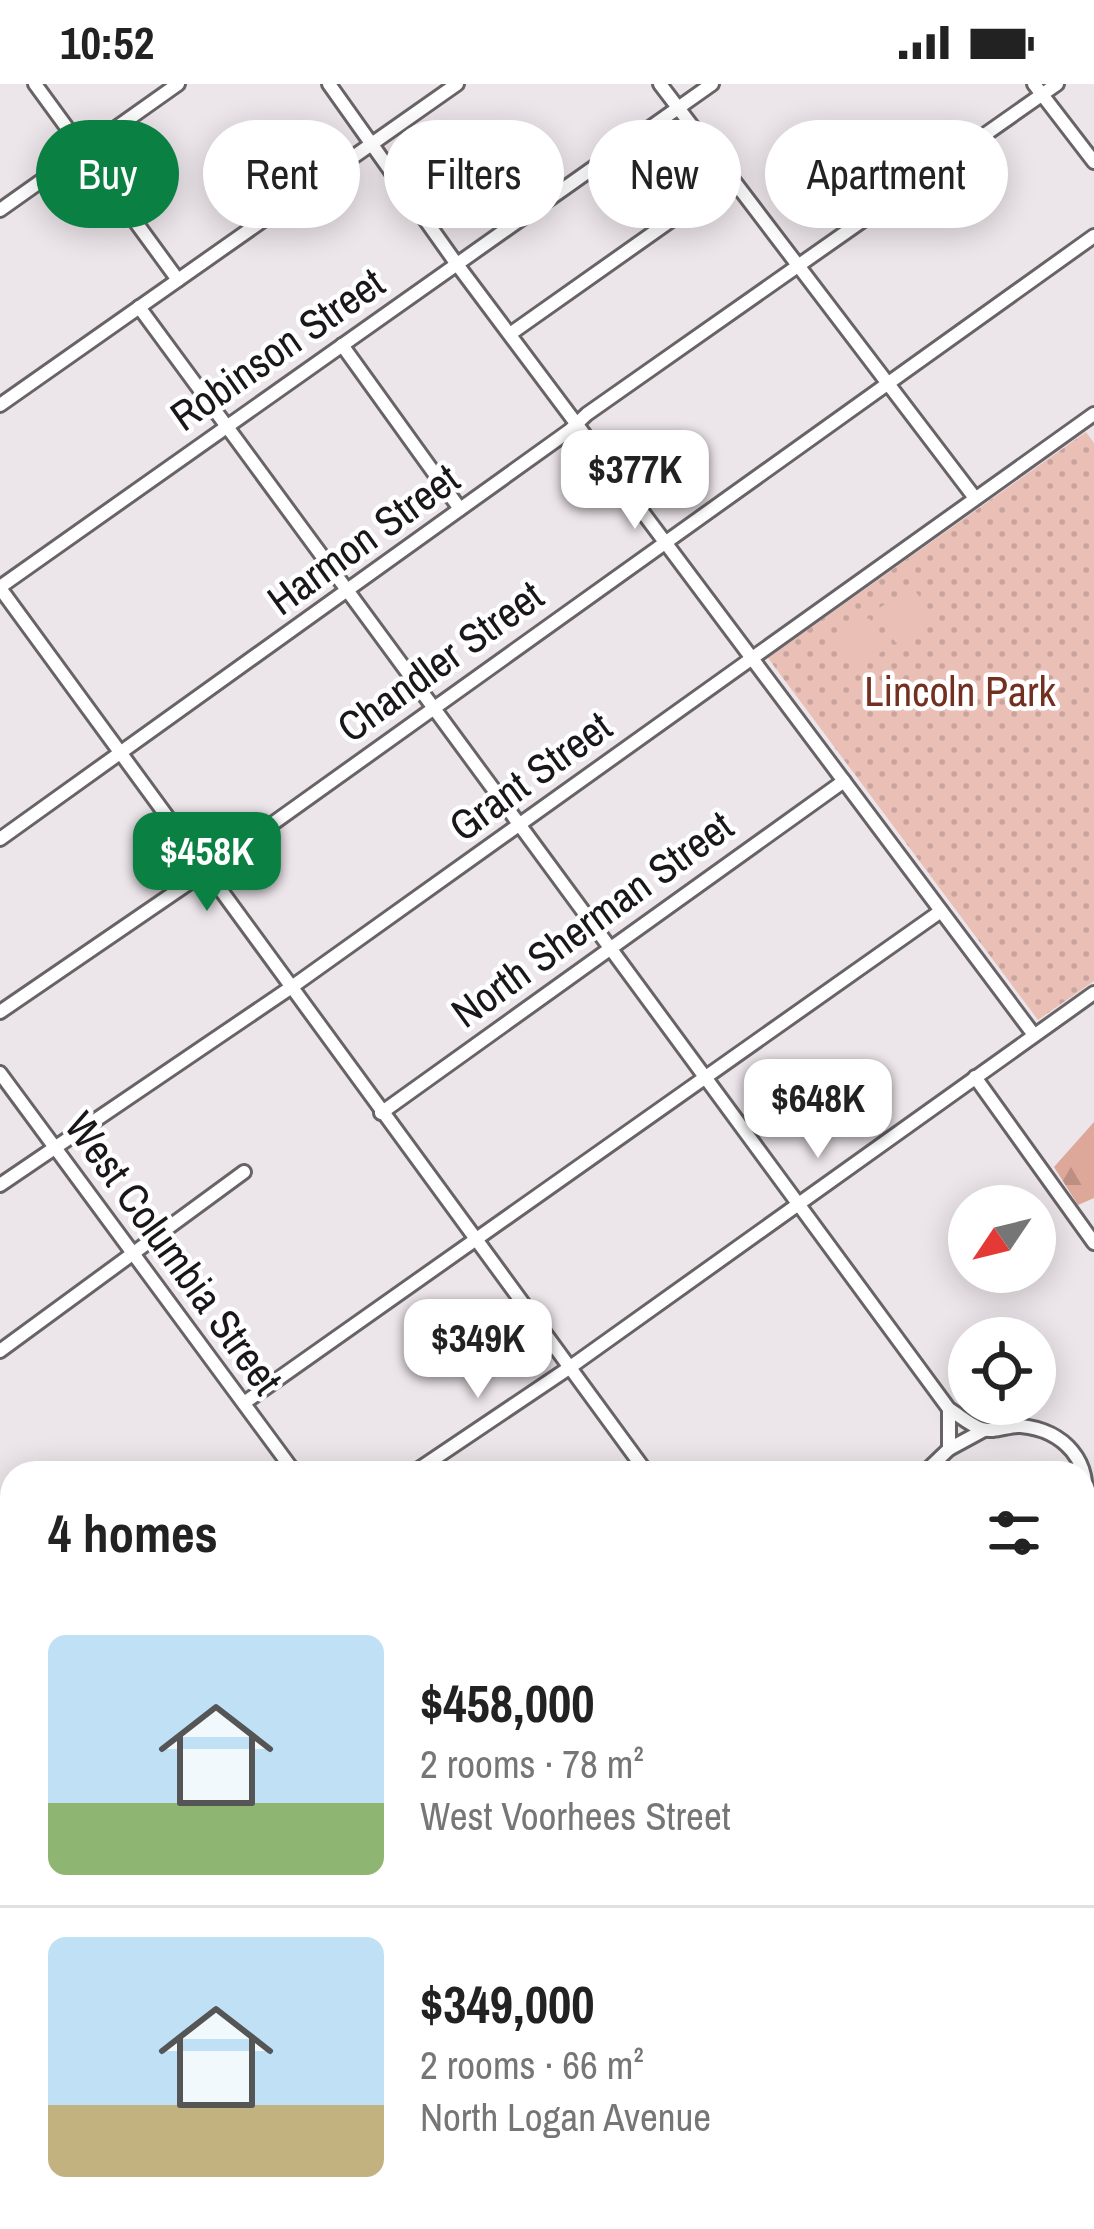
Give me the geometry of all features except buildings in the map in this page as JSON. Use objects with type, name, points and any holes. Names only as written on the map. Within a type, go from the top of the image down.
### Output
[{"type":"street","points":[[35,84],[61,120]]},
{"type":"street","points":[[127,120],[178,84]]},
{"type":"street","points":[[328,84],[1034,1035]]},
{"type":"street","points":[[0,405],[457,84]]},
{"type":"street","points":[[660,84],[686,120]]},
{"type":"street","name":"Robinson Street","points":[[0,588],[712,84]]},
{"type":"street","name":"Harmon Street","points":[[0,839],[1038,89],[1057,84]]},
{"type":"street","points":[[1038,89],[1094,162]]},
{"type":"street","points":[[0,210],[36,184]]},
{"type":"street","points":[[741,191],[975,498]]},
{"type":"street","points":[[140,228],[178,280]]},
{"type":"street","points":[[510,334],[660,228]]},
{"type":"street","name":"Chandler Street","points":[[0,1012],[1094,236]]},
{"type":"street","points":[[139,307],[948,1408]]},
{"type":"street","points":[[342,344],[460,509]]},
{"type":"street","name":"Grant Street","points":[[0,1185],[290,988],[975,498],[1092,420]]},
{"type":"street","points":[[0,588],[638,1461]]},
{"type":"street","name":"North Sherman Street","points":[[380,1112],[844,781]]},
{"type":"street","points":[[244,1403],[941,911]]},
{"type":"street","points":[[431,1461],[569,1368],[1094,993]]},
{"type":"street","name":"West Columbia Street","points":[[0,1073],[286,1461]]},
{"type":"street","points":[[975,1077],[1094,1244]]},
{"type":"street","points":[[0,1351],[244,1172]]},
{"type":"street","points":[[949,1425],[949,1449]]},
{"type":"street","points":[[976,1425],[984,1430]]},
{"type":"street","points":[[936,1461],[984,1430],[1022,1426],[1058,1438],[1087,1459]]},
{"type":"green space","name":"Lincoln Park","points":[[1086,432],[1094,443],[1094,981],[1038,1020],[768,658]]},
{"type":"green space","points":[[912,586],[933,617],[896,643],[875,611]]},
{"type":"green space","points":[[869,618],[889,647],[856,669],[836,639]]},
{"type":"green space","points":[[1094,1122],[1094,1198],[1078,1205],[1054,1167]]}]
